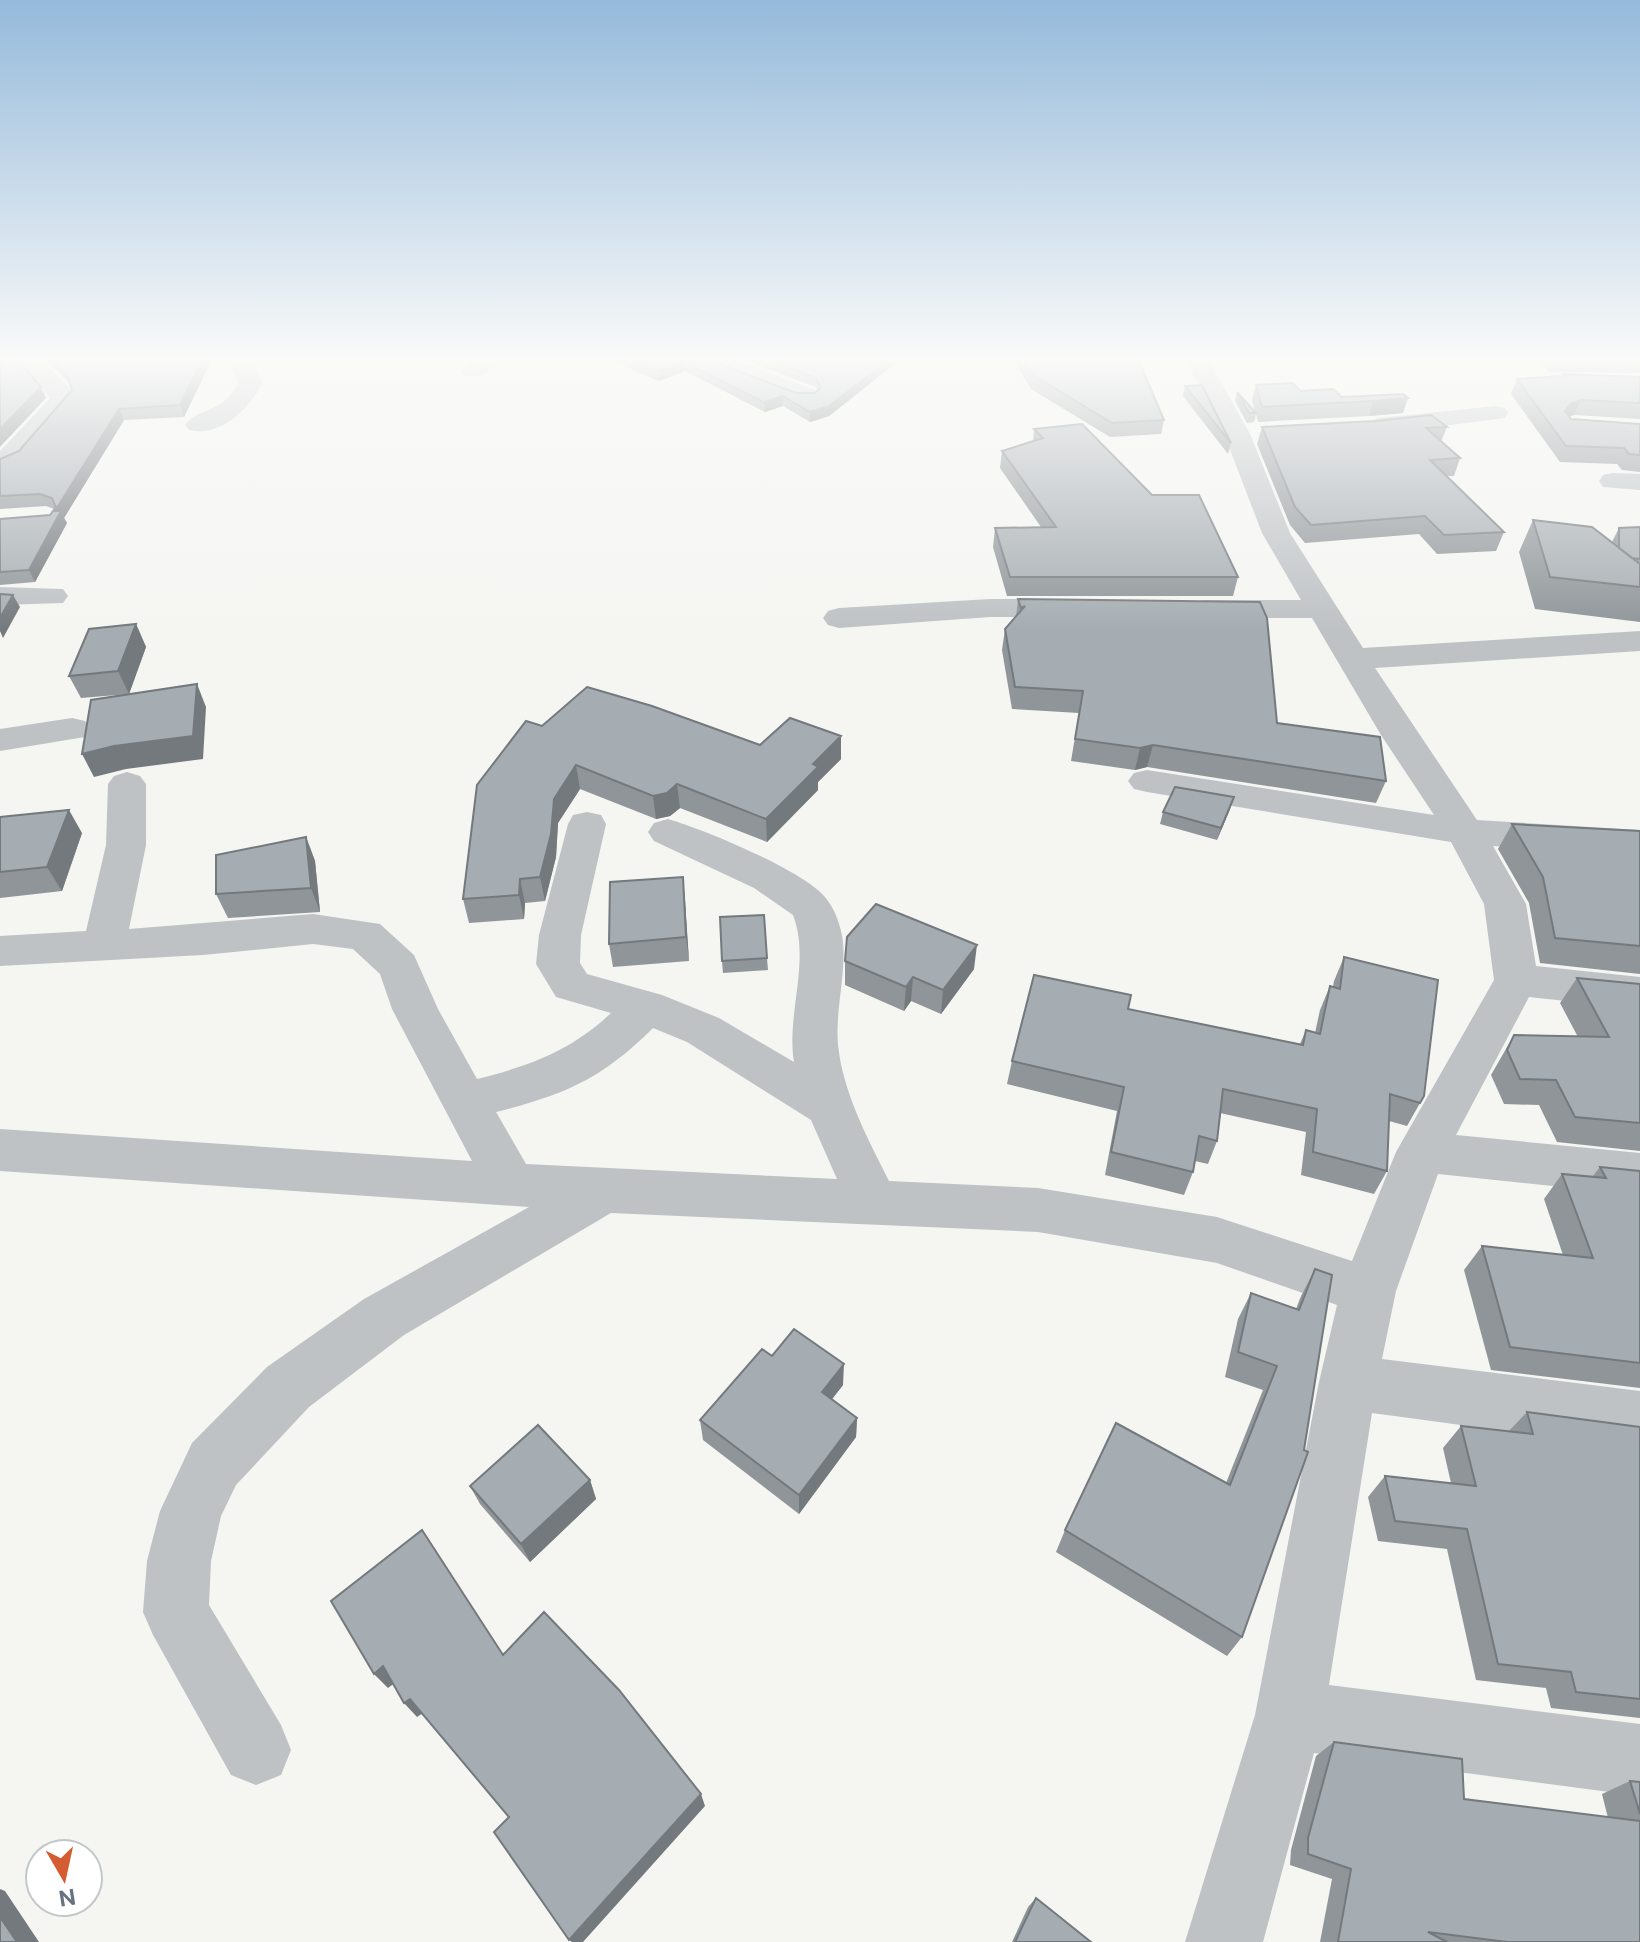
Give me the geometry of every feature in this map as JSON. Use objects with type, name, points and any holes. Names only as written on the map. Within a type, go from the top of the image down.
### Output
[{"type":"street","points":[[0,462],[18,450]]},
{"type":"street","points":[[1224,1942],[1290,1715],[1348,1382],[1368,1291],[1421,1152],[1516,980],[1505,904],[1465,832],[1399,735],[1276,533],[1255,450]]},
{"type":"street","points":[[0,596],[52,596]]},
{"type":"street","points":[[839,618],[990,608],[1101,609]]},
{"type":"street","points":[[1180,609],[1323,609]]},
{"type":"street","points":[[1354,659],[1640,641]]},
{"type":"street","points":[[0,740],[72,729]]},
{"type":"street","points":[[1147,781],[1465,832],[1640,843]]},
{"type":"street","points":[[104,945],[126,845],[127,784]]},
{"type":"street","points":[[587,824],[560,935],[558,964],[572,986],[646,1007],[703,1030],[831,1108]]},
{"type":"street","points":[[668,832],[776,883],[811,906],[821,935],[815,1046],[831,1108],[872,1201]]},
{"type":"street","points":[[0,951],[203,940],[313,929],[365,935],[399,966],[415,1009],[511,1185]]},
{"type":"street","points":[[1516,980],[1640,993]]},
{"type":"street","points":[[464,1101],[526,1085],[574,1067],[611,1040],[646,1007]]},
{"type":"street","points":[[0,1150],[604,1191],[1038,1210],[1217,1240],[1368,1291]]},
{"type":"street","points":[[1421,1152],[1640,1174]]},
{"type":"street","points":[[256,1750],[176,1612],[179,1561],[191,1511],[214,1464],[288,1387],[384,1317],[604,1191]]},
{"type":"street","points":[[1348,1382],[1640,1420]]},
{"type":"street","points":[[1290,1715],[1640,1760]]},
{"type":"building","points":[[94,450],[55,511],[61,511],[29,570],[0,572],[0,519],[50,515],[56,507],[52,498],[40,494],[0,496],[0,459],[19,451]]},
{"type":"building","points":[[1107,450],[1152,495],[1199,495],[1238,577],[1010,577],[995,528],[1056,527],[1002,451]]},
{"type":"building","points":[[1271,450],[1451,450],[1460,458],[1430,460],[1504,532],[1444,535],[1425,516],[1311,525],[1295,507]]},
{"type":"building","points":[[1625,450],[1640,450],[1640,455],[1629,454]]},
{"type":"building","points":[[1533,520],[1592,527],[1640,564],[1640,587],[1550,577]]},
{"type":"building","points":[[1640,527],[1640,559],[1632,558],[1619,548],[1619,528]]},
{"type":"building","points":[[0,594],[13,595],[0,618]]},
{"type":"building","points":[[1018,599],[1260,602],[1267,618],[1277,723],[1380,737],[1386,781],[1153,745],[1140,748],[1075,739],[1083,691],[1015,687],[1005,629],[1025,606],[1021,608]]},
{"type":"building","points":[[136,624],[118,671],[69,676],[89,629]]},
{"type":"building","points":[[197,684],[193,736],[114,746],[82,754],[91,700]]},
{"type":"building","points":[[587,687],[652,706],[760,745],[790,718],[841,736],[813,764],[818,767],[766,819],[677,784],[667,793],[653,796],[576,765],[554,799],[551,834],[540,877],[520,879],[519,895],[463,899],[477,785],[526,721],[542,726]]},
{"type":"building","points":[[1175,787],[1234,797],[1221,828],[1163,812]]},
{"type":"building","points":[[69,810],[47,867],[0,872],[0,817]]},
{"type":"building","points":[[1512,824],[1640,831],[1640,946],[1555,938],[1543,877]]},
{"type":"building","points":[[306,837],[311,888],[216,894],[216,855]]},
{"type":"building","points":[[683,877],[686,937],[609,944],[610,882]]},
{"type":"building","points":[[876,904],[977,945],[943,990],[913,977],[906,987],[845,961],[847,937]]},
{"type":"building","points":[[764,915],[767,958],[722,961],[720,917]]},
{"type":"building","points":[[1344,957],[1438,980],[1424,1096],[1420,1103],[1390,1094],[1387,1171],[1313,1152],[1317,1109],[1223,1089],[1217,1141],[1199,1136],[1193,1172],[1111,1152],[1124,1087],[1012,1061],[1034,975],[1131,995],[1128,1009],[1303,1045],[1306,1030],[1320,1034],[1330,986],[1340,989]]},
{"type":"building","points":[[1577,978],[1640,984],[1640,1123],[1575,1117],[1556,1080],[1520,1079],[1507,1050],[1514,1035],[1609,1037]]},
{"type":"building","points":[[1600,1167],[1640,1171],[1640,1363],[1510,1347],[1482,1246],[1593,1258],[1562,1174],[1606,1178]]},
{"type":"building","points":[[1315,1269],[1332,1275],[1304,1450],[1308,1452],[1242,1637],[1065,1530],[1116,1423],[1230,1485],[1277,1366],[1238,1352],[1251,1293],[1299,1310]]},
{"type":"building","points":[[794,1329],[844,1364],[822,1392],[857,1418],[799,1495],[700,1420],[762,1349],[772,1356]]},
{"type":"building","points":[[1527,1412],[1640,1427],[1640,1699],[1576,1692],[1571,1672],[1498,1664],[1467,1529],[1395,1521],[1385,1476],[1476,1486],[1461,1426],[1533,1434]]},
{"type":"building","points":[[538,1425],[590,1480],[521,1544],[470,1486]]},
{"type":"building","points":[[422,1530],[503,1655],[544,1612],[619,1690],[701,1794],[569,1940],[494,1832],[509,1817],[410,1699],[404,1703],[383,1666],[374,1674],[331,1601]]},
{"type":"building","points":[[1334,1742],[1462,1759],[1464,1799],[1640,1821],[1640,1942],[1507,1942],[1428,1932],[1447,1942],[1338,1942],[1351,1869],[1308,1854],[1308,1838]]},
{"type":"building","points":[[1630,1781],[1640,1782],[1640,1814]]},
{"type":"building","points":[[1036,1898],[1091,1942],[1015,1942]]},
{"type":"building","points":[[0,1917],[17,1942],[0,1942]]}]
